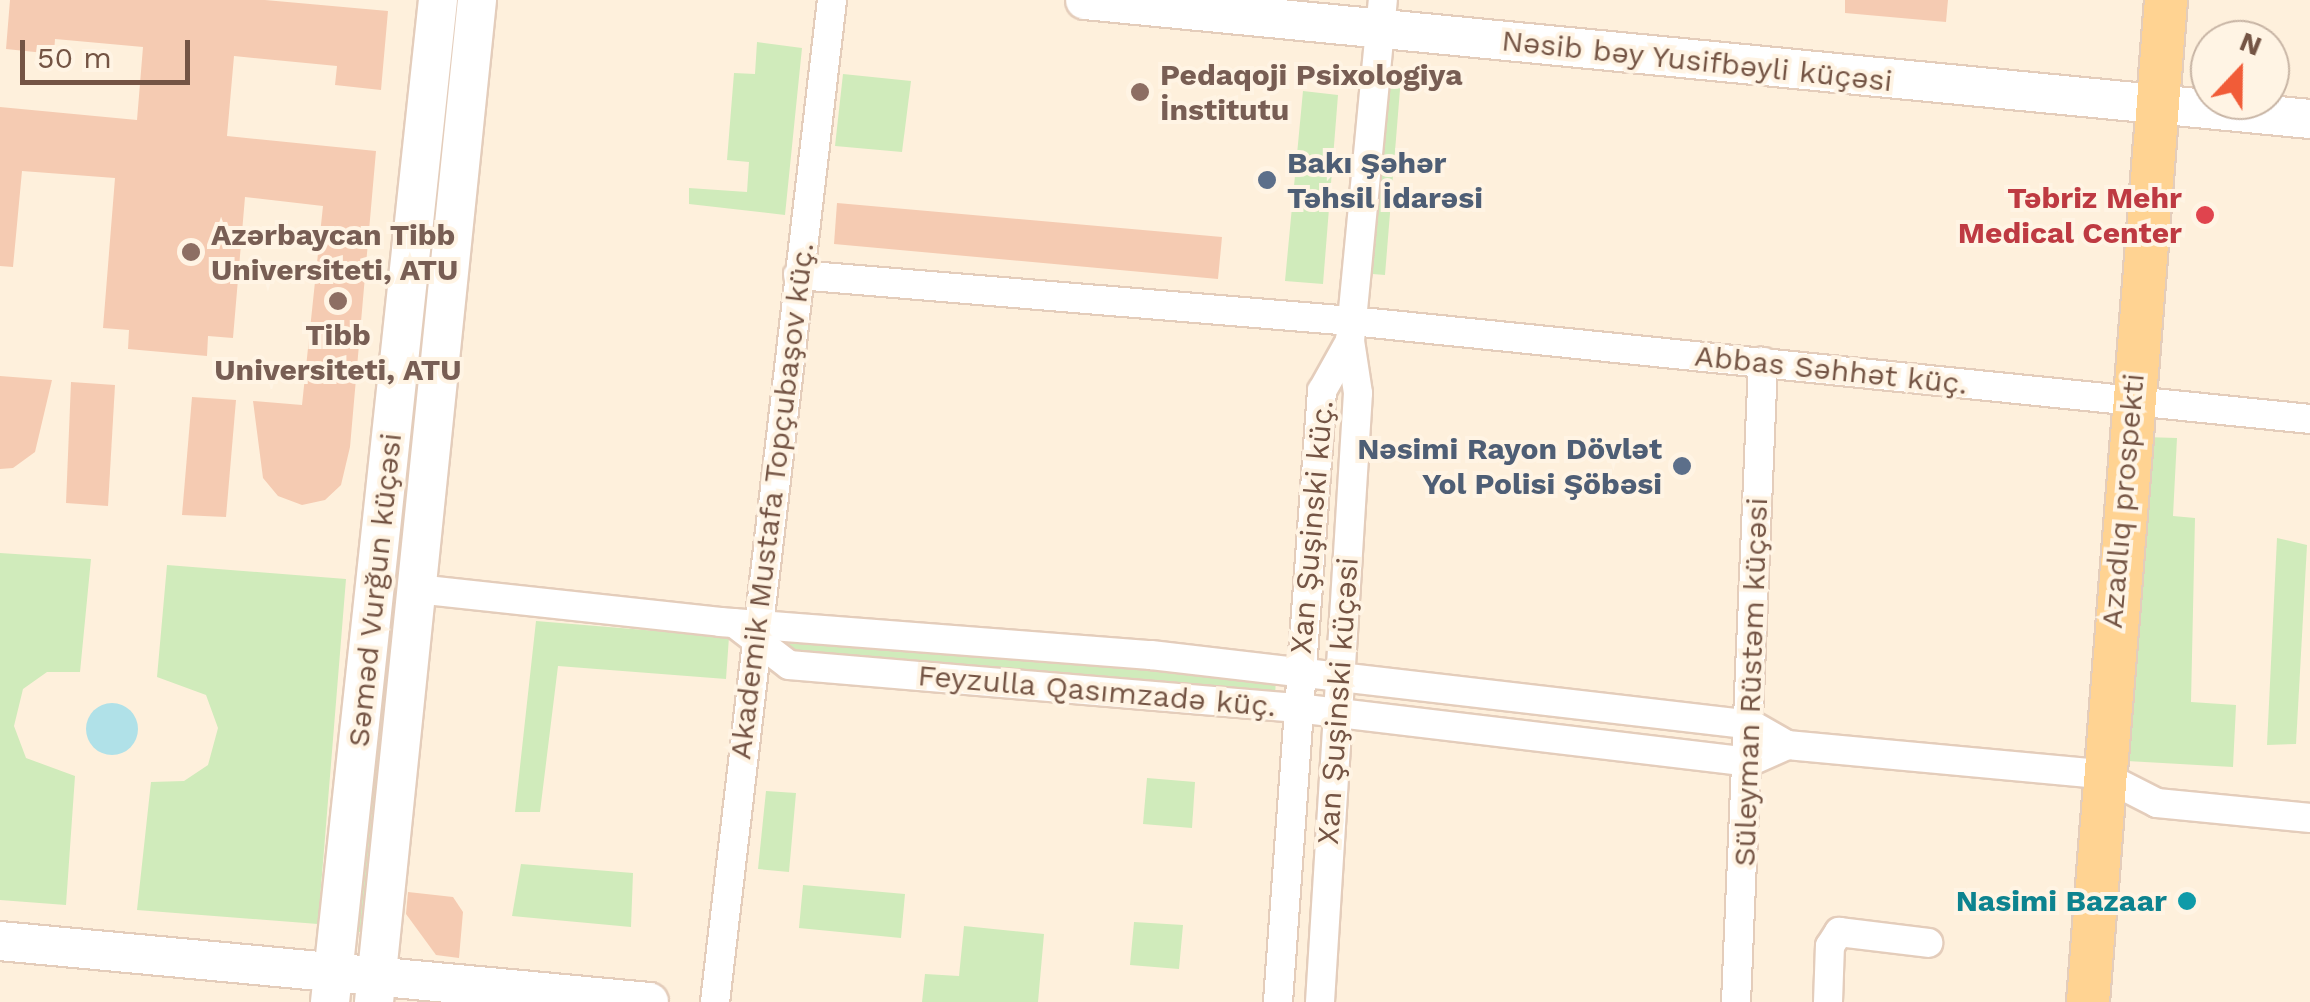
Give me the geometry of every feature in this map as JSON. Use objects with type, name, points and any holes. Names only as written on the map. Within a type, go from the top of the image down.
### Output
[{"type":"main road","name":"Səməd Vurğun küçəsi","points":[[332,984],[438,0]]},
{"type":"main road","name":"Səməd Vurğun küçəsi","points":[[376,987],[477,0]]},
{"type":"main road","name":"Nəsib bəy Yusifbəyli küçəsi","points":[[1085,0],[1382,15],[2310,119]]},
{"type":"main road","name":"Azadlıq prospekti","points":[[2088,1002],[2100,774],[2166,0]]},
{"type":"main road","points":[[0,942],[332,984],[649,1002]]},
{"type":"street","name":"Akademik Mustafa Topçubaşov küç.","points":[[715,1002],[750,631],[832,0]]},
{"type":"street","name":"Xan Şuşinski küç.","points":[[1278,1002],[1322,391],[1351,331],[1382,15]]},
{"type":"street","name":"Abbas Səhhət küç.","points":[[798,275],[1351,331],[1764,362],[2310,419]]},
{"type":"street","name":"Xan Şuşinski küçəsi","points":[[1320,1002],[1358,393],[1351,331]]},
{"type":"street","name":"Süleyman Rüstəm küçəsi","points":[[1736,1002],[1752,725],[1764,362]]},
{"type":"street","name":"Feyzulla Qasımzadə küç.","points":[[416,588],[750,631],[1300,672],[1339,680],[1752,725],[1787,746],[2100,774],[2157,803],[2310,818]]},
{"type":"street","name":"Feyzulla Qasımzadə küç.","points":[[750,631],[789,665],[1338,712],[1749,762],[1787,746]]},
{"type":"street","points":[[1828,1002],[1830,946],[1839,932],[1928,942]]},
{"type":"green space","points":[[454,0],[462,0],[365,932],[355,932]]},
{"type":"green space","points":[[757,42],[802,48],[785,215],[689,204],[689,188],[747,192],[749,162],[727,160],[734,73],[755,74]]},
{"type":"green space","points":[[843,74],[911,81],[902,152],[835,146]]},
{"type":"green space","points":[[1377,74],[1401,77],[1385,275],[1360,273]]},
{"type":"green space","points":[[1303,91],[1338,95],[1323,284],[1285,281]]},
{"type":"green space","points":[[2144,437],[2177,438],[2173,516],[2195,518],[2191,702],[2236,705],[2233,767],[2127,761]]},
{"type":"green space","points":[[2277,538],[2307,545],[2296,744],[2267,745]]},
{"type":"green space","points":[[0,553],[91,559],[80,672],[47,672],[23,689],[14,726],[26,758],[75,776],[66,905],[0,900]]},
{"type":"green space","points":[[167,565],[346,579],[318,924],[137,910],[151,782],[184,781],[208,765],[218,728],[206,695],[157,677]]},
{"type":"green space","points":[[536,621],[729,637],[726,679],[558,666],[540,812],[515,812]]},
{"type":"green space","points":[[789,637],[1276,679],[1275,696],[788,654]]},
{"type":"green space","points":[[1147,778],[1195,782],[1192,828],[1143,824]]},
{"type":"green space","points":[[766,791],[796,793],[789,872],[758,869]]},
{"type":"green space","points":[[521,864],[633,873],[631,927],[512,916]]},
{"type":"green space","points":[[803,885],[905,894],[901,938],[799,928]]},
{"type":"green space","points":[[1134,922],[1183,925],[1179,969],[1130,965]]},
{"type":"green space","points":[[964,926],[1044,934],[1038,1002],[922,1002],[925,974],[959,976]]},
{"type":"water","points":[[112,703],[131,710],[138,729],[131,748],[112,755],[93,748],[86,729],[93,710]]},
{"type":"building","points":[[10,0],[265,0],[388,11],[381,90],[335,85],[337,66],[234,56],[227,136],[376,151],[350,447],[341,485],[325,500],[302,505],[278,496],[263,478],[253,401],[302,405],[323,206],[245,197],[233,338],[208,336],[207,356],[128,349],[129,330],[103,328],[115,178],[22,171],[13,267],[0,266],[0,107],[137,120],[143,47],[55,39],[54,54],[6,49]]},
{"type":"building","points":[[1845,0],[1948,0],[1946,22],[1845,13]]},
{"type":"building","points":[[837,203],[1222,237],[1218,279],[834,244]]},
{"type":"building","points":[[0,376],[52,380],[35,452],[13,468],[0,469]]},
{"type":"building","points":[[71,382],[115,385],[108,506],[66,503]]},
{"type":"building","points":[[192,397],[236,400],[226,517],[182,515]]},
{"type":"building","points":[[408,892],[453,897],[463,912],[459,958],[436,955],[406,914]]},
{"type":"place","name":"Pedaqoji Psixologiya İnstitutu","points":[[1140,92]]},
{"type":"place","name":"Bakı Şəhər Təhsil İdarəsi","points":[[1267,180]]},
{"type":"place","name":"Təbriz Mehr Medical Center","points":[[2205,215]]},
{"type":"place","name":"Azərbaycan Tibb Universiteti, ATU","points":[[191,252]]},
{"type":"place","name":"Tibb Universiteti, ATU","points":[[338,301]]},
{"type":"place","name":"Nəsimi Rayon Dövlət Yol Polisi Şöbəsi","points":[[1682,466]]},
{"type":"place","name":"Nasimi Bazaar","points":[[2187,901]]}]
